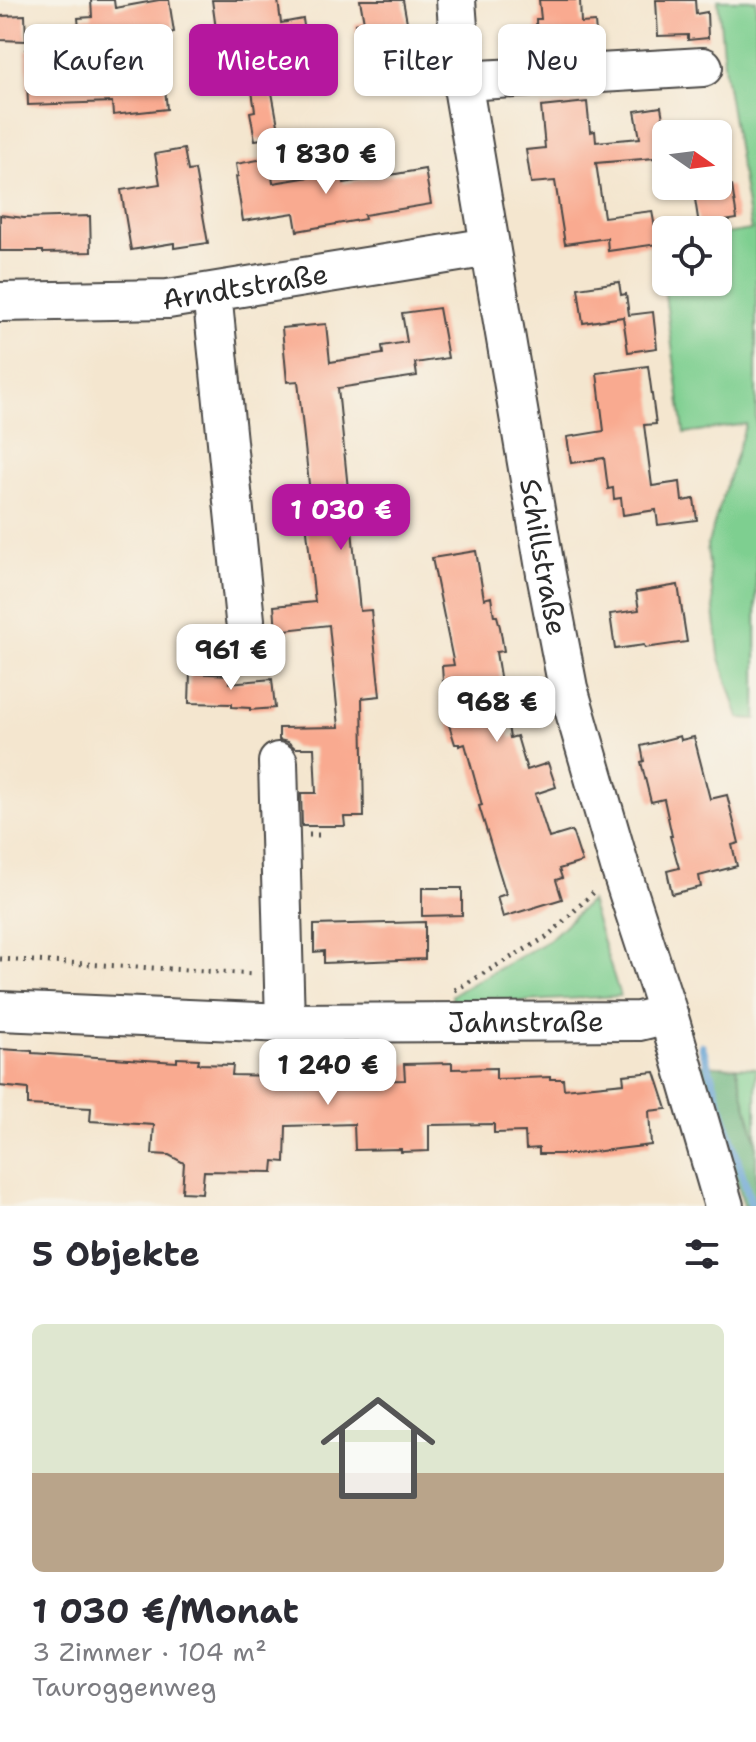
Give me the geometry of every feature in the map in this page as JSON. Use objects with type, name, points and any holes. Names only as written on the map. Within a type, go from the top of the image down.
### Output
[{"type":"street","name":"Schillstraße","points":[[456,0],[458,24]]},
{"type":"street","points":[[482,80],[703,67]]},
{"type":"street","name":"Schillstraße","points":[[465,96],[568,688],[724,1206]]},
{"type":"street","name":"Arndtstraße","points":[[0,302],[168,299],[490,247]]},
{"type":"street","points":[[212,293],[245,620]]},
{"type":"street","points":[[278,762],[285,1023]]},
{"type":"street","name":"Jahnstraße","points":[[0,1011],[285,1023],[639,1021],[668,1014]]},
{"type":"path","points":[[454,991],[548,936],[620,867]]},
{"type":"path","points":[[0,959],[284,976]]},
{"type":"green space","points":[[718,0],[756,0],[756,719],[739,718],[719,655],[707,546],[746,424],[684,433],[665,296],[732,296],[732,233],[751,230],[725,74]]},
{"type":"green space","points":[[590,901],[620,996],[453,1005],[452,995],[549,940]]},
{"type":"green space","points":[[701,1065],[736,1067],[756,1142],[756,1206],[744,1206]]},
{"type":"green space","points":[[736,1067],[756,1068],[756,1142]]},
{"type":"building","points":[[91,0],[114,0],[115,8],[169,0],[173,24],[79,24],[78,18],[92,17]]},
{"type":"building","points":[[212,0],[278,0],[281,23],[303,19],[304,24],[215,24]]},
{"type":"building","points":[[360,0],[403,0],[407,24],[355,24],[364,22]]},
{"type":"building","points":[[539,0],[580,0],[581,23],[595,24],[536,24],[536,19],[541,19]]},
{"type":"building","points":[[656,0],[695,0],[696,14],[707,12],[708,38],[688,40],[688,35],[658,36]]},
{"type":"building","points":[[25,15],[24,41],[0,40],[0,16]]},
{"type":"building","points":[[28,96],[166,96],[167,109],[113,115],[112,102],[28,105]]},
{"type":"building","points":[[253,96],[273,96],[280,136],[255,140],[250,112],[255,111]]},
{"type":"building","points":[[587,102],[590,132],[595,131],[596,142],[640,138],[635,111],[661,107],[663,120],[652,120],[652,158],[596,163],[604,217],[652,211],[652,245],[608,251],[607,238],[565,244],[555,181],[531,183],[526,150],[545,148],[541,107]]},
{"type":"building","points":[[184,149],[188,171],[195,170],[208,243],[174,248],[174,243],[131,250],[121,190],[160,184],[155,154]]},
{"type":"building","points":[[269,158],[273,183],[342,173],[344,183],[425,169],[431,204],[364,215],[365,219],[297,231],[294,213],[243,221],[236,164]]},
{"type":"building","points":[[732,186],[737,219],[732,220],[732,216],[698,216],[695,200],[732,200]]},
{"type":"building","points":[[0,215],[24,218],[90,216],[91,252],[0,251]]},
{"type":"building","points":[[619,282],[621,295],[626,294],[629,315],[653,312],[657,348],[628,352],[623,317],[583,323],[578,288]]},
{"type":"building","points":[[439,308],[448,358],[415,363],[417,376],[338,388],[360,611],[371,610],[380,696],[362,698],[364,817],[344,817],[345,826],[302,826],[301,793],[316,793],[314,748],[295,748],[279,740],[279,728],[339,727],[329,625],[276,631],[274,606],[315,602],[306,522],[313,522],[298,381],[287,382],[282,328],[326,324],[330,362],[383,354],[382,346],[407,342],[402,313]]},
{"type":"building","points":[[648,366],[656,424],[644,425],[652,486],[680,482],[682,501],[694,499],[697,520],[658,525],[656,510],[623,515],[621,498],[614,499],[613,488],[608,489],[604,458],[571,463],[567,437],[604,431],[597,373]]},
{"type":"building","points":[[476,551],[484,599],[491,597],[494,616],[497,616],[500,627],[504,651],[496,652],[510,738],[517,736],[527,770],[548,763],[556,787],[535,794],[549,838],[572,831],[582,862],[559,869],[562,878],[556,880],[562,899],[503,917],[497,897],[506,894],[479,806],[482,805],[465,744],[455,744],[445,712],[442,666],[454,665],[432,558]]},
{"type":"building","points":[[678,585],[687,642],[615,649],[610,614],[639,610],[636,592]]},
{"type":"building","points":[[190,673],[230,675],[229,683],[272,679],[275,708],[250,710],[232,707],[232,704],[189,703]]},
{"type":"building","points":[[680,736],[681,740],[694,737],[710,799],[727,795],[739,843],[732,845],[737,866],[699,876],[701,887],[672,894],[667,871],[679,868],[664,799],[651,802],[641,762],[644,761],[641,746]]},
{"type":"building","points":[[422,888],[462,888],[462,915],[422,916]]},
{"type":"building","points":[[425,922],[425,959],[324,963],[324,951],[314,952],[314,925]]},
{"type":"building","points":[[0,1049],[177,1062],[177,1058],[199,1059],[198,1064],[233,1065],[232,1075],[275,1076],[274,1081],[405,1080],[404,1064],[452,1063],[452,1069],[496,1068],[496,1079],[563,1079],[564,1089],[624,1083],[623,1075],[655,1072],[667,1109],[649,1111],[651,1145],[576,1154],[539,1154],[539,1148],[526,1149],[525,1132],[494,1133],[494,1124],[429,1125],[429,1151],[401,1152],[401,1149],[355,1150],[354,1124],[286,1126],[285,1162],[274,1161],[273,1172],[204,1171],[202,1193],[182,1192],[184,1163],[169,1155],[152,1154],[154,1125],[90,1121],[91,1108],[28,1105],[28,1089],[0,1086]]},
{"type":"waterway","points":[[702,1046],[752,1206]]}]
